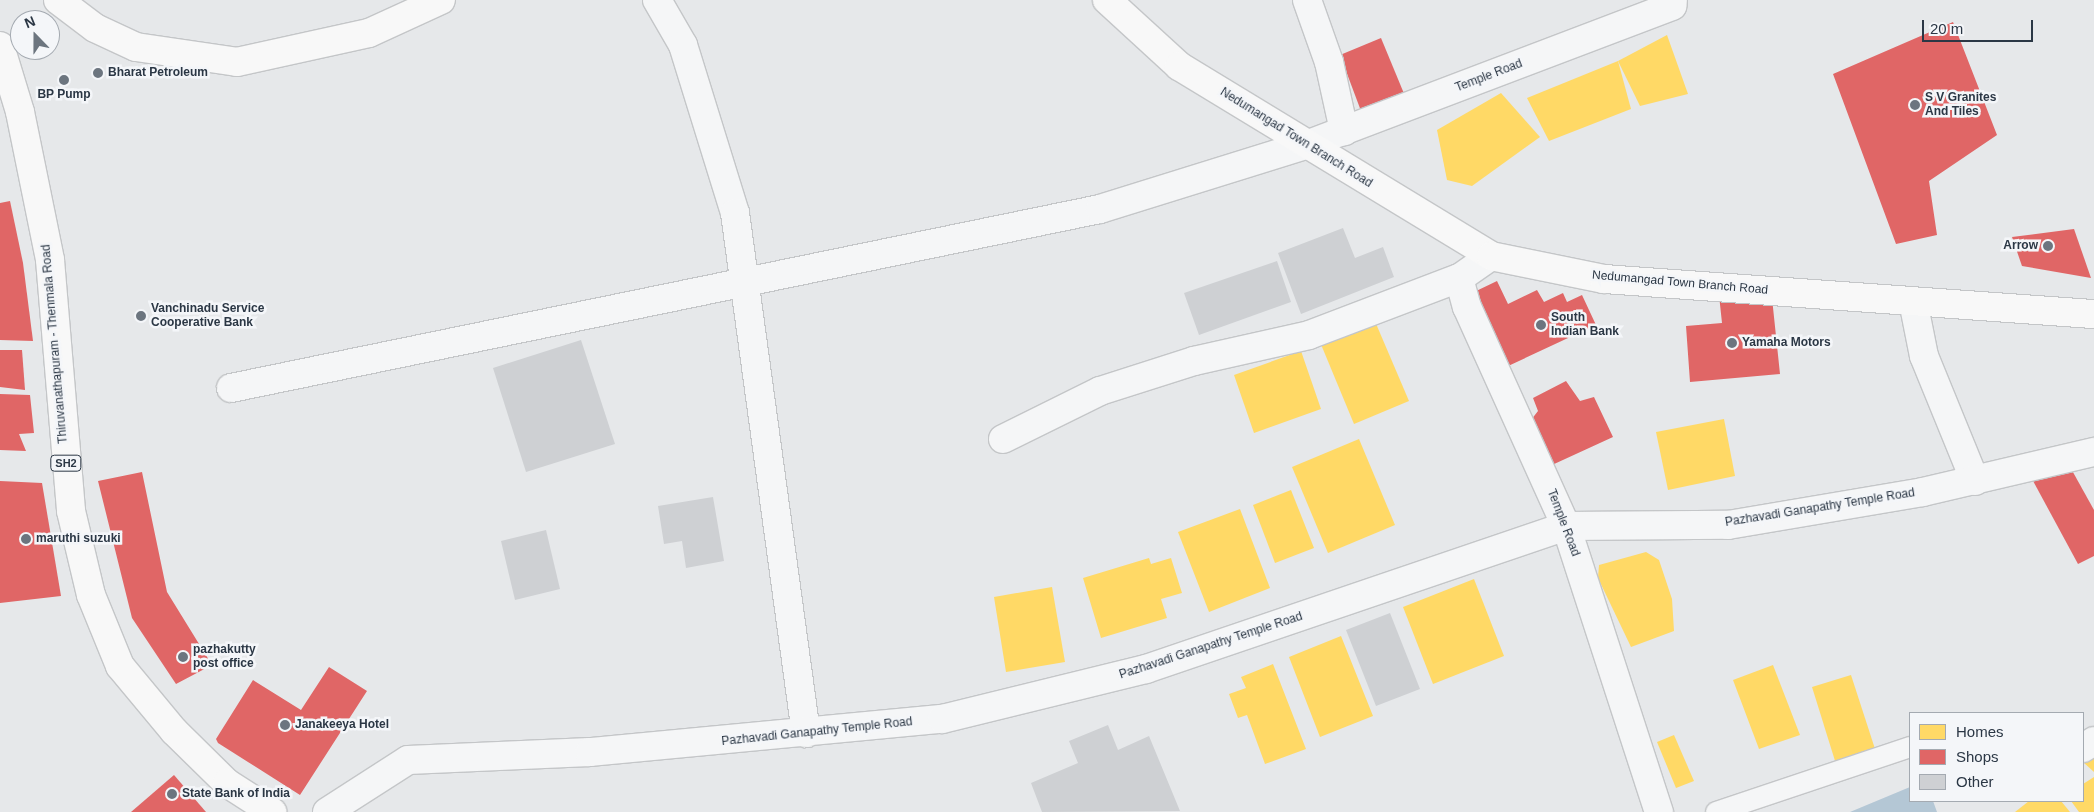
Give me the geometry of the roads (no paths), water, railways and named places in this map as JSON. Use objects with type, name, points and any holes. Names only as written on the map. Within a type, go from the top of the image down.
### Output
[{"type":"main road","points":[[58,0],[96,28],[136,47],[237,62],[369,33],[440,0]]},
{"type":"main road","name":"Nedumangad Town Branch Road","points":[[1106,0],[1179,66],[1491,256],[1604,279],[2094,314]]},
{"type":"main road","name":"Thiruvanathapuram - Thenmala Road","points":[[0,46],[20,112],[50,260],[71,511],[91,594],[120,666],[168,724],[227,783],[272,812]]},
{"type":"street","points":[[657,0],[682,45],[716,141],[735,213],[742,283],[760,376],[770,500],[806,734]]},
{"type":"street","points":[[1307,0],[1329,62],[1344,131]]},
{"type":"street","name":"Temple Road","points":[[231,388],[1100,208],[1306,145],[1672,3]]},
{"type":"street","points":[[1003,439],[1100,391],[1194,361],[1309,335],[1459,278],[1491,256]]},
{"type":"street","name":"Temple Road","points":[[1459,278],[1467,306],[1566,526],[1660,812]]},
{"type":"street","points":[[1913,301],[1924,356],[1975,481]]},
{"type":"street","name":"Pazhavadi Ganapathy Temple Road","points":[[327,812],[408,760],[590,752],[806,734],[942,719],[1146,669],[1566,526],[1728,525],[1975,481],[2094,452]]},
{"type":"lane","points":[[1716,812],[1909,747]]},
{"type":"water","points":[[1909,787],[1909,802],[1933,802],[1937,812],[1850,812]]},
{"type":"place","name":"Bharat Petroleum","points":[[98,73]]},
{"type":"place","name":"BP Pump","points":[[64,80]]},
{"type":"place","name":"S V Granites And Tiles","points":[[1915,105]]},
{"type":"place","name":"Arrow","points":[[2048,246]]},
{"type":"place","name":"Vanchinadu Service Cooperative Bank","points":[[141,316]]},
{"type":"place","name":"South Indian Bank","points":[[1541,325]]},
{"type":"place","name":"Yamaha Motors","points":[[1732,343]]},
{"type":"place","name":"maruthi suzuki","points":[[26,539]]},
{"type":"place","name":"pazhakutty post office","points":[[183,657]]},
{"type":"place","name":"Janakeeya Hotel","points":[[285,725]]},
{"type":"place","name":"State Bank of India","points":[[172,794]]}]
